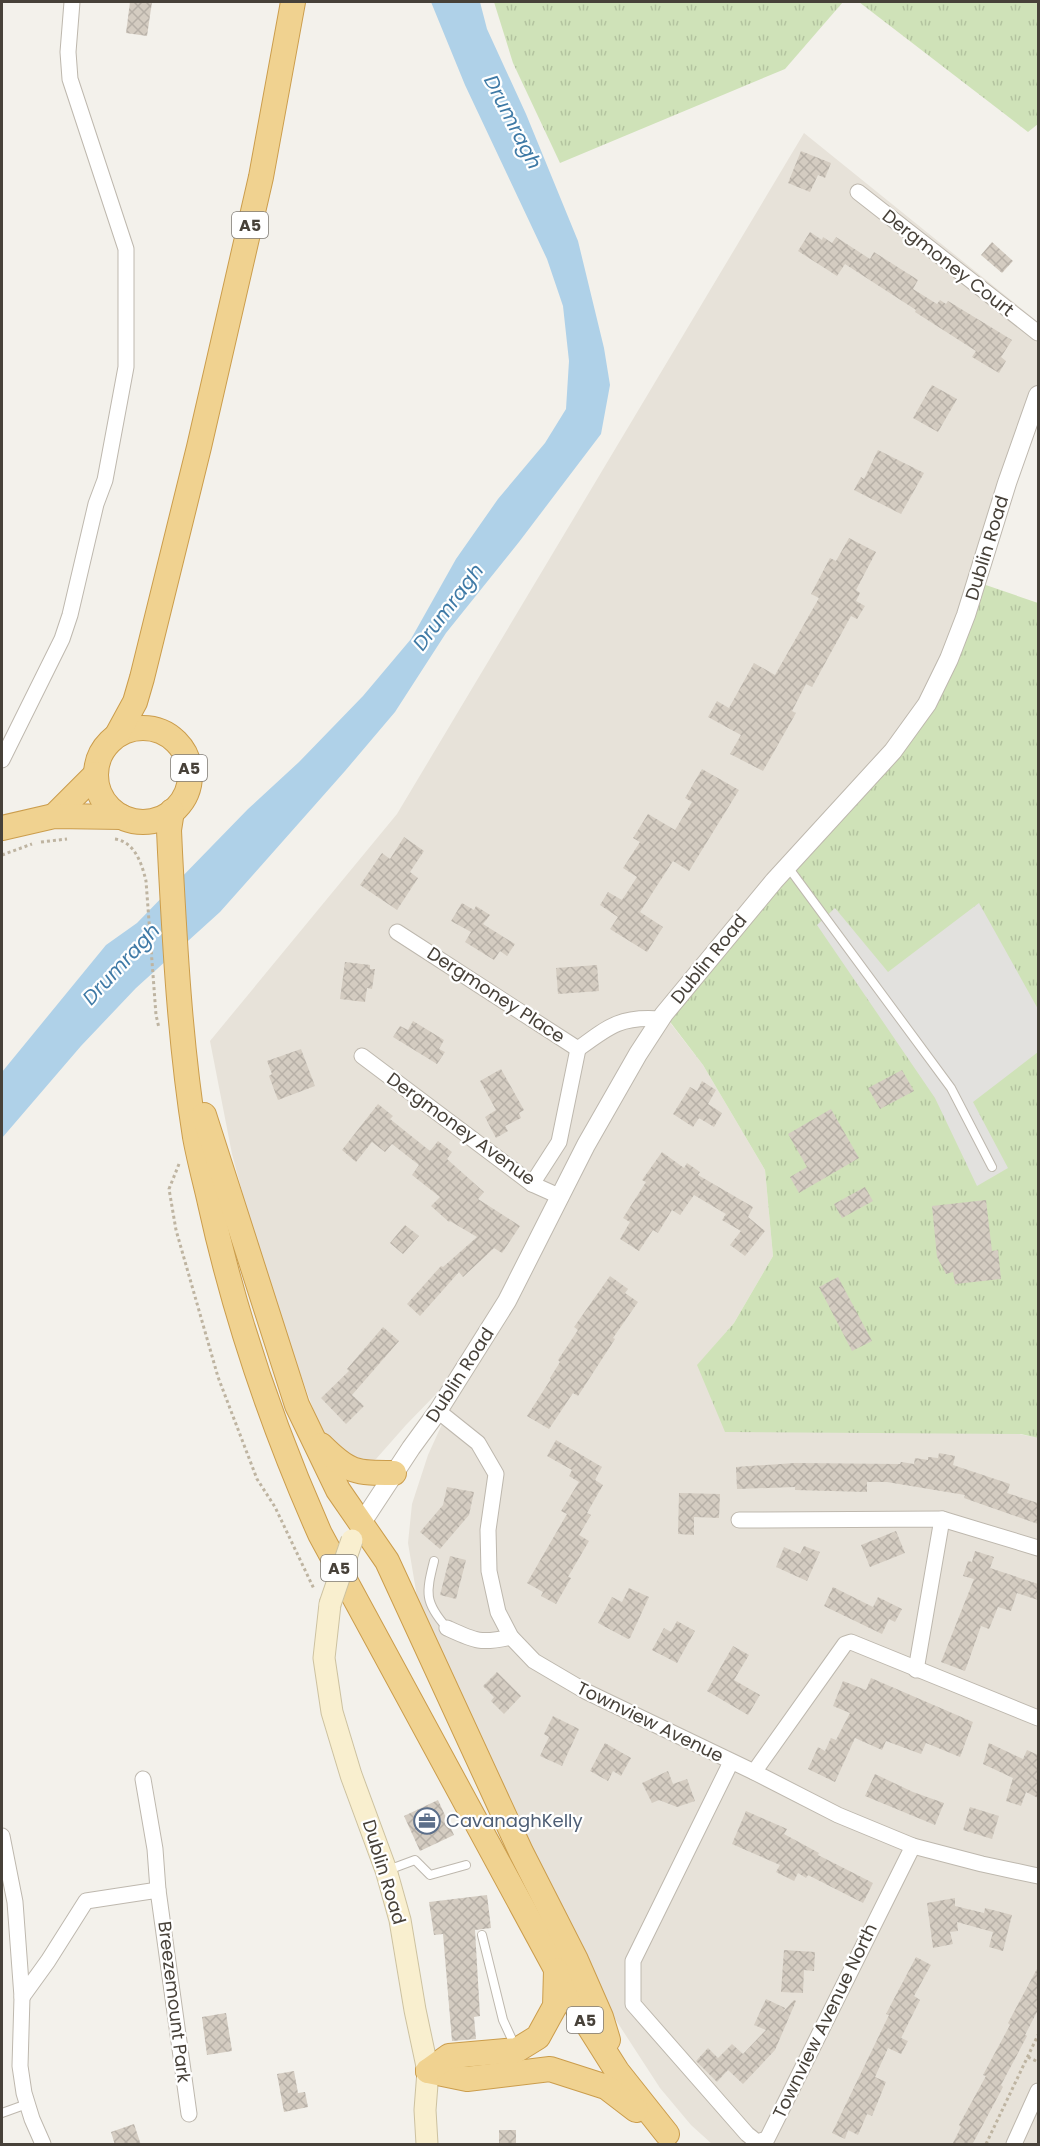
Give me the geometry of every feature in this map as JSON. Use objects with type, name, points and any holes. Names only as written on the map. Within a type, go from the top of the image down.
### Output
[{"type":"highway","name":"A5","points":[[96,774],[102,751],[117,735],[135,702],[142,678],[199,447],[261,177],[293,2]]},
{"type":"highway","name":"A5","points":[[142,678],[149,716],[160,731]]},
{"type":"highway","name":"A5","points":[[117,735],[136,728],[160,731],[169,736],[182,750],[189,769],[189,784],[183,799],[172,811],[169,830],[178,1007],[195,1139],[223,1263],[251,1354],[300,1488],[331,1555],[576,2006],[617,2071],[672,2139]]},
{"type":"highway","points":[[96,774],[100,795],[112,810],[122,817],[134,821],[147,821],[158,819],[172,811]]},
{"type":"highway","points":[[54,816],[96,774]]},
{"type":"highway","points":[[2,828],[54,816],[122,817]]},
{"type":"highway","points":[[147,821],[160,836],[170,859]]},
{"type":"highway","points":[[184,1050],[297,1405],[356,1532],[387,1561],[521,1852],[576,1960],[601,2017],[617,2071]]},
{"type":"highway","points":[[311,1435],[341,1465],[360,1472],[394,1473]]},
{"type":"highway","points":[[428,2071],[449,2056],[517,2050],[538,2037],[555,2006],[556,1967]]},
{"type":"highway","points":[[428,2071],[467,2079],[549,2069],[606,2087],[672,2139]]},
{"type":"main road","name":"Dublin Road","points":[[356,1532],[330,1604],[324,1658],[332,1712],[351,1775],[387,1870],[400,1920],[428,2071],[425,2110],[427,2145]]},
{"type":"street","points":[[2,760],[62,639],[70,615],[96,504],[105,480],[126,367],[126,249],[70,79],[68,52],[72,2]]},
{"type":"street","name":"Dergmoney Court","points":[[858,192],[1038,333]]},
{"type":"street","name":"Dublin Road","points":[[356,1532],[438,1411],[507,1301],[586,1145],[660,1019],[737,923],[893,751],[927,704],[949,659],[966,615],[1009,477],[1038,395]]},
{"type":"street","name":"Dergmoney Place","points":[[398,932],[578,1049],[618,1022],[638,1017],[660,1019]]},
{"type":"street","points":[[532,1184],[559,1142],[578,1049]]},
{"type":"street","name":"Dergmoney Avenue","points":[[362,1056],[532,1184],[561,1197]]},
{"type":"street","name":"Townview Avenue","points":[[438,1411],[478,1443],[496,1474],[488,1530],[489,1571],[498,1612],[511,1637],[534,1662],[585,1691],[838,1815],[913,1846],[1038,1876]]},
{"type":"street","points":[[916,1670],[942,1519]]},
{"type":"street","points":[[739,1520],[942,1519],[1038,1548]]},
{"type":"street","points":[[447,1628],[475,1641],[489,1642],[511,1637]]},
{"type":"street","points":[[754,1772],[845,1644],[851,1642],[861,1644],[916,1670],[1038,1718]]},
{"type":"street","name":"Townview Avenue North","points":[[731,1762],[633,1960],[633,2004],[747,2134],[757,2142],[767,2139],[913,1846]]},
{"type":"street","name":"Breezemount Park","points":[[143,1779],[155,1849],[158,1890],[189,2114]]},
{"type":"street","points":[[2,1836],[15,1902],[22,1997],[20,2066],[27,2104],[43,2145]]},
{"type":"street","points":[[22,1997],[86,1901],[158,1890]]},
{"type":"street","points":[[1014,2145],[1038,2092]]},
{"type":"lane","points":[[787,866],[951,1088],[992,1167]]},
{"type":"lane","points":[[434,1561],[427,1588],[430,1605],[447,1628]]},
{"type":"lane","points":[[387,1870],[415,1860],[430,1875],[466,1865]]},
{"type":"lane","points":[[482,1935],[504,2020],[517,2050]]},
{"type":"lane","points":[[2,2113],[27,2104]]},
{"type":"path","points":[[2,855],[35,843],[68,839]]},
{"type":"path","points":[[112,839],[124,841],[140,859],[146,880],[156,1015]]},
{"type":"path","points":[[986,2145],[1037,2043],[1038,2035]]},
{"type":"path","points":[[1028,2057],[1038,2062]]},
{"type":"shaded area","points":[[804,133],[1038,322],[1038,398],[927,704],[668,1020],[703,1065],[765,1170],[773,1256],[734,1323],[698,1365],[1038,1438],[1038,2144],[712,2144],[691,2125],[660,2088],[610,2011],[580,1954],[419,1609],[408,1543],[412,1504],[428,1455],[473,1356],[376,1459],[363,1466],[349,1460],[321,1430],[266,1281],[232,1154],[210,1041],[397,814]]},
{"type":"shaded area","points":[[979,903],[1038,1009],[1038,1052],[973,1102],[1008,1168],[977,1186],[935,1098],[817,925],[835,908],[888,972]]},
{"type":"green space","points":[[494,2],[843,2],[785,69],[560,163],[513,63]]},
{"type":"green space","points":[[859,2],[1038,2],[1038,124],[1028,132]]},
{"type":"green space","points":[[977,582],[1038,603],[1038,1438],[1021,1434],[725,1432],[697,1365],[734,1323],[773,1256],[765,1170],[703,1065],[664,1014],[927,704]]},
{"type":"water","name":"Drumragh","points":[[431,2],[480,2],[487,29],[526,114],[578,241],[604,348],[610,385],[601,434],[446,633],[395,712],[345,771],[220,912],[136,988],[81,1046],[2,1138],[2,1072],[106,945],[137,923],[363,696],[411,639],[456,559],[498,499],[545,443],[566,409],[569,361],[563,306],[547,259],[465,85]]},
{"type":"building","points":[[130,2],[152,2],[147,36],[126,33]]},
{"type":"building","points":[[801,151],[831,163],[825,178],[818,175],[810,192],[788,183]]},
{"type":"building","points":[[810,232],[832,243],[836,237],[870,259],[874,252],[918,280],[913,289],[937,304],[940,300],[946,304],[948,301],[1012,340],[1001,357],[1006,361],[999,373],[972,357],[976,351],[845,264],[837,276],[798,251]]},
{"type":"building","points":[[992,242],[1013,261],[1002,273],[981,255]]},
{"type":"building","points":[[932,385],[957,399],[938,432],[913,418]]},
{"type":"building","points":[[878,450],[924,473],[901,514],[854,490],[861,477],[864,479]]},
{"type":"building","points":[[849,538],[876,552],[856,590],[860,593],[856,601],[865,606],[857,619],[851,616],[812,687],[806,684],[792,711],[796,713],[763,771],[730,754],[741,735],[708,717],[717,701],[729,708],[754,663],[775,675],[819,598],[811,594],[830,558],[836,561]]},
{"type":"building","points":[[702,769],[739,790],[689,871],[673,861],[640,912],[663,927],[647,952],[610,929],[618,917],[600,905],[608,892],[622,900],[637,877],[623,868],[640,842],[633,838],[648,814],[675,830],[692,802],[685,798]]},
{"type":"building","points":[[404,837],[424,851],[410,872],[418,878],[397,910],[360,885],[382,853],[390,859]]},
{"type":"building","points":[[462,903],[474,910],[476,906],[490,915],[483,924],[515,944],[507,956],[500,951],[494,960],[465,942],[471,932],[451,921]]},
{"type":"building","points":[[345,962],[370,965],[370,969],[375,969],[372,989],[367,988],[365,1002],[340,999]]},
{"type":"building","points":[[597,965],[599,991],[558,994],[556,968]]},
{"type":"building","points":[[413,1021],[444,1040],[439,1049],[445,1052],[437,1064],[393,1037],[400,1026],[408,1030]]},
{"type":"building","points":[[301,1049],[315,1086],[278,1100],[269,1076],[272,1074],[267,1061]]},
{"type":"building","points":[[501,1069],[524,1110],[519,1113],[521,1118],[505,1126],[508,1131],[496,1138],[485,1117],[496,1110],[480,1081]]},
{"type":"building","points":[[902,1070],[914,1091],[880,1109],[868,1088]]},
{"type":"building","points":[[702,1081],[716,1090],[708,1104],[722,1113],[714,1127],[699,1118],[693,1127],[673,1114],[690,1087],[697,1091]]},
{"type":"building","points":[[378,1104],[393,1116],[390,1119],[430,1151],[438,1141],[452,1152],[447,1159],[484,1192],[478,1199],[520,1226],[502,1253],[494,1248],[463,1277],[459,1272],[420,1316],[407,1304],[441,1266],[443,1267],[477,1237],[449,1222],[431,1206],[440,1197],[412,1175],[419,1165],[392,1144],[385,1152],[372,1142],[356,1162],[342,1150]]},
{"type":"building","points":[[831,1109],[859,1158],[799,1193],[790,1177],[807,1167],[788,1134]]},
{"type":"building","points":[[662,1152],[684,1168],[687,1163],[700,1172],[698,1175],[753,1207],[748,1217],[765,1231],[745,1256],[730,1245],[741,1231],[722,1220],[726,1214],[694,1195],[680,1215],[672,1210],[658,1233],[653,1230],[639,1251],[620,1239],[630,1222],[623,1218],[646,1182],[642,1180]]},
{"type":"building","points":[[865,1187],[873,1201],[842,1218],[834,1204]]},
{"type":"building","points":[[986,1200],[992,1251],[998,1250],[1001,1279],[955,1284],[953,1272],[946,1274],[937,1257],[932,1206]]},
{"type":"building","points":[[405,1225],[419,1236],[403,1254],[390,1243]]},
{"type":"building","points":[[610,1276],[628,1289],[625,1293],[638,1302],[578,1396],[573,1393],[549,1429],[527,1416],[551,1379],[560,1362],[558,1360],[578,1330],[574,1327]]},
{"type":"building","points":[[838,1277],[872,1341],[852,1351],[819,1287]]},
{"type":"building","points":[[383,1327],[399,1341],[352,1395],[364,1406],[346,1424],[321,1398],[349,1371],[347,1369]]},
{"type":"building","points":[[556,1440],[602,1467],[595,1480],[603,1485],[587,1513],[591,1515],[579,1535],[589,1541],[568,1577],[571,1578],[556,1604],[541,1596],[543,1592],[527,1583],[567,1514],[561,1511],[579,1482],[569,1476],[572,1470],[547,1456]]},
{"type":"building","points":[[939,1453],[955,1456],[953,1465],[1010,1484],[1007,1493],[1038,1503],[1038,1524],[964,1498],[965,1495],[887,1482],[867,1482],[867,1492],[795,1490],[795,1487],[737,1489],[736,1467],[795,1463],[900,1464],[901,1462],[914,1464],[915,1458],[928,1460],[928,1457],[938,1458]]},
{"type":"building","points":[[447,1487],[474,1492],[469,1515],[440,1549],[420,1532],[443,1505]]},
{"type":"building","points":[[679,1493],[720,1494],[719,1518],[694,1517],[694,1535],[678,1534]]},
{"type":"building","points":[[896,1531],[905,1553],[870,1567],[861,1545]]},
{"type":"building","points":[[804,1546],[820,1552],[807,1581],[776,1567],[784,1547],[800,1554]]},
{"type":"building","points":[[975,1551],[994,1557],[990,1568],[1038,1584],[1038,1600],[1017,1593],[1011,1611],[998,1607],[989,1629],[981,1626],[965,1671],[941,1662],[974,1579],[963,1576],[968,1561],[972,1562]]},
{"type":"building","points":[[450,1556],[466,1560],[456,1599],[440,1595]]},
{"type":"building","points":[[833,1587],[873,1607],[878,1597],[902,1609],[895,1622],[889,1619],[882,1634],[824,1606]]},
{"type":"building","points":[[629,1588],[649,1597],[628,1639],[598,1623],[612,1597],[622,1602]]},
{"type":"building","points":[[677,1621],[695,1631],[677,1663],[652,1650],[664,1628],[671,1632]]},
{"type":"building","points":[[733,1646],[749,1655],[734,1680],[760,1695],[748,1715],[707,1691]]},
{"type":"building","points":[[497,1672],[521,1696],[504,1714],[491,1701],[494,1697],[483,1686]]},
{"type":"building","points":[[871,1678],[973,1722],[960,1757],[926,1743],[921,1754],[886,1741],[882,1750],[855,1738],[835,1782],[808,1769],[818,1747],[825,1751],[831,1738],[836,1740],[850,1713],[833,1706],[843,1681],[866,1690]]},
{"type":"building","points":[[553,1716],[579,1729],[562,1766],[540,1756],[549,1737],[544,1734]]},
{"type":"building","points":[[605,1743],[631,1758],[621,1776],[613,1771],[608,1781],[590,1771]]},
{"type":"building","points":[[989,1743],[1023,1759],[1027,1750],[1038,1755],[1038,1798],[1026,1792],[1021,1806],[1006,1801],[1013,1778],[983,1764]]},
{"type":"building","points":[[668,1771],[673,1784],[687,1779],[695,1801],[677,1807],[659,1800],[652,1803],[642,1783]]},
{"type":"building","points":[[875,1774],[913,1792],[944,1803],[935,1825],[865,1796]]},
{"type":"building","name":"CavanaghKelly","points":[[438,1800],[454,1835],[420,1851],[404,1816]]},
{"type":"building","points":[[970,1807],[999,1816],[992,1839],[963,1830]]},
{"type":"building","points":[[746,1811],[787,1829],[784,1834],[819,1853],[818,1855],[873,1883],[863,1903],[808,1875],[806,1878],[798,1873],[794,1881],[776,1872],[780,1865],[732,1844]]},
{"type":"building","points":[[487,1895],[491,1928],[475,1930],[480,2016],[474,2017],[476,2039],[452,2041],[443,1934],[434,1935],[429,1902]]},
{"type":"building","points":[[955,1898],[955,1906],[984,1913],[985,1908],[1012,1915],[1003,1951],[989,1947],[993,1932],[957,1922],[958,1931],[950,1932],[953,1944],[933,1948],[927,1903]]},
{"type":"building","points":[[784,1950],[815,1952],[814,1971],[804,1970],[803,1993],[781,1992]]},
{"type":"building","points":[[916,1957],[931,1965],[914,1996],[920,2000],[901,2038],[908,2041],[901,2054],[888,2048],[875,2077],[886,2082],[872,2116],[867,2114],[858,2135],[848,2130],[845,2139],[832,2133],[889,2015],[886,2014]]},
{"type":"building","points":[[1038,1967],[1038,2010],[1001,2085],[1003,2087],[972,2145],[952,2145],[961,2127],[959,2125],[986,2076],[983,2075],[1010,2025],[1008,2023]]},
{"type":"building","points":[[766,1999],[785,2008],[783,2012],[794,2000],[796,2001],[775,2050],[743,2084],[728,2070],[717,2082],[696,2061],[708,2048],[718,2058],[732,2044],[743,2054],[766,2030],[754,2025]]},
{"type":"building","points":[[226,2013],[232,2051],[207,2055],[202,2017]]},
{"type":"building","points":[[294,2071],[298,2093],[305,2092],[308,2107],[284,2112],[277,2074]]},
{"type":"building","points":[[134,2124],[141,2145],[115,2145],[111,2132]]},
{"type":"building","points":[[499,2130],[516,2130],[516,2145],[499,2145]]},
{"type":"place","name":"CavanaghKelly","points":[[427,1821]]}]
